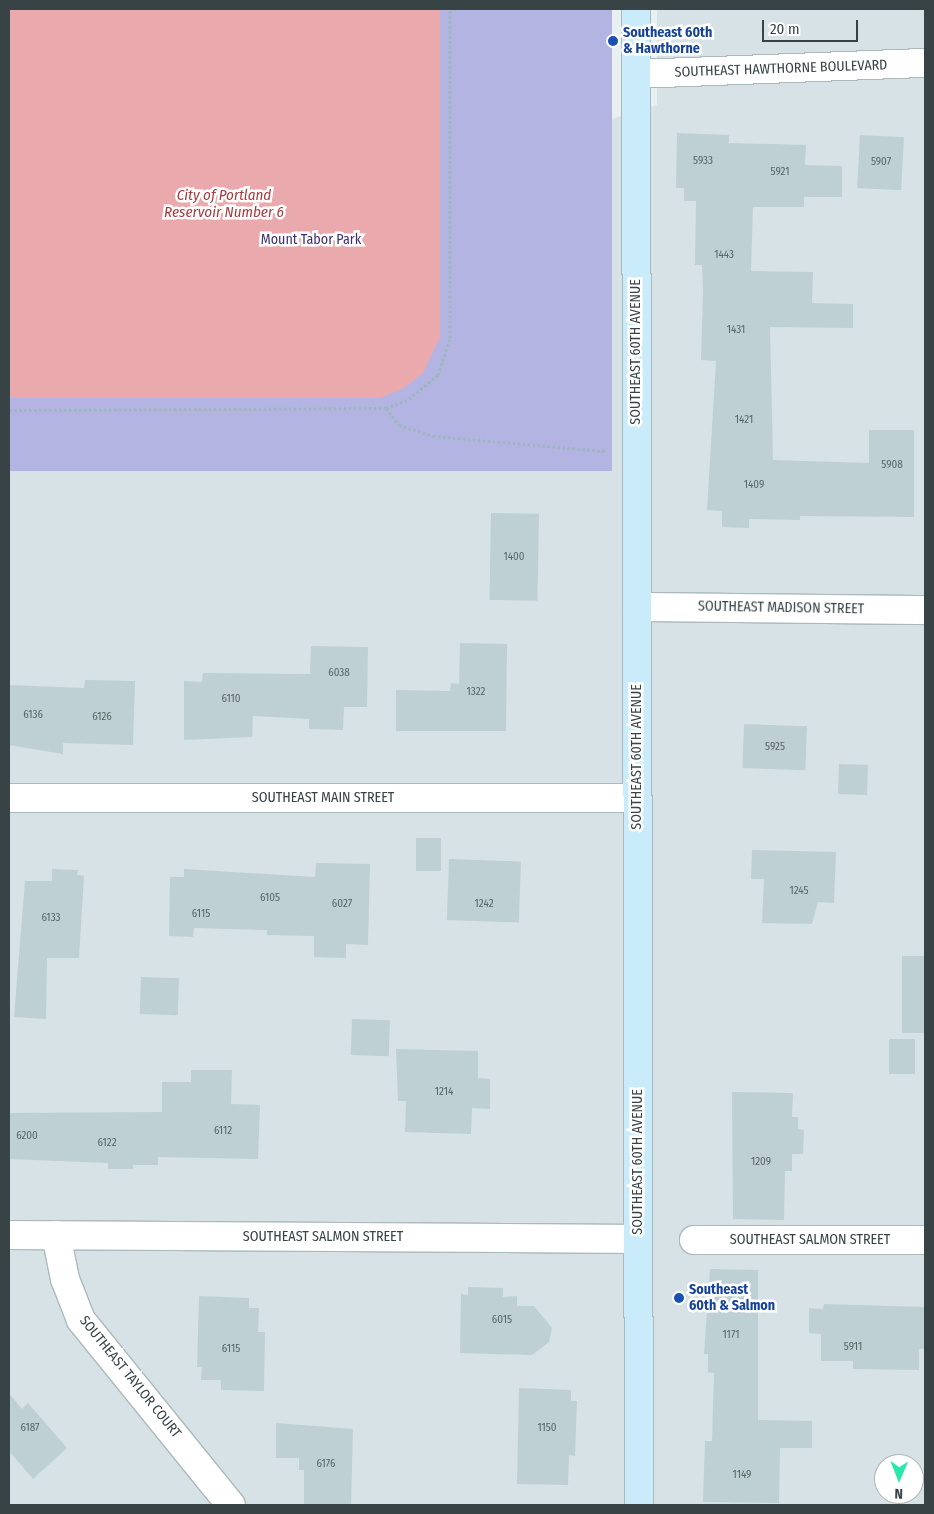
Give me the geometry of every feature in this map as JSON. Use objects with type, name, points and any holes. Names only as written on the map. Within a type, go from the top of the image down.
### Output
[{"type":"main road","name":"SOUTHEAST 60TH AVENUE","points":[[636,9],[639,1505]]},
{"type":"street","name":"SOUTHEAST HAWTHORNE BOULEVARD","points":[[636,74],[925,64]]},
{"type":"street","name":"SOUTHEAST MADISON STREET","points":[[637,607],[925,610]]},
{"type":"street","name":"SOUTHEAST MAIN STREET","points":[[9,798],[637,798]]},
{"type":"street","name":"SOUTHEAST SALMON STREET","points":[[9,1235],[638,1239]]},
{"type":"street","name":"SOUTHEAST TAYLOR COURT","points":[[56,1235],[65,1279],[81,1320],[231,1505]]},
{"type":"street","name":"SOUTHEAST SALMON STREET","points":[[694,1240],[925,1240]]},
{"type":"path","points":[[9,410],[386,408],[409,399],[438,375],[450,338],[450,9]]},
{"type":"path","points":[[386,408],[400,425],[433,436],[637,452]]},
{"type":"shaded area","points":[[657,9],[925,9],[925,1505],[9,1505],[9,471],[611,469],[612,474],[612,119],[657,105]]},
{"type":"green space","name":"Mount Tabor Park","points":[[9,9],[612,9],[612,471],[9,471]]},
{"type":"water","name":"City of Portland Reservoir Number 6","points":[[9,9],[440,9],[440,337],[423,373],[404,388],[380,398],[9,398]]},
{"type":"building","points":[[677,133],[729,135],[729,143],[806,145],[805,165],[842,166],[842,197],[804,197],[804,207],[753,207],[751,271],[813,272],[812,303],[853,304],[853,328],[770,327],[773,460],[869,463],[869,430],[914,430],[914,517],[800,516],[800,520],[749,519],[749,528],[722,527],[722,511],[707,510],[716,361],[701,360],[703,291],[702,265],[695,265],[696,201],[684,201],[684,188],[676,188]]},
{"type":"building","points":[[860,135],[904,137],[901,190],[857,188]]},
{"type":"building","points":[[491,513],[539,514],[537,601],[489,600]]},
{"type":"building","points":[[460,643],[507,644],[506,731],[396,731],[396,690],[450,691],[451,683],[459,684]]},
{"type":"building","points":[[311,646],[368,647],[367,707],[344,707],[343,730],[309,729],[309,719],[253,716],[252,737],[184,740],[184,681],[202,682],[203,673],[310,674]]},
{"type":"building","points":[[85,680],[135,681],[133,745],[63,743],[63,754],[9,745],[9,685],[84,688]]},
{"type":"building","points":[[744,724],[807,726],[805,770],[742,768]]},
{"type":"building","points":[[839,764],[868,765],[867,795],[838,794]]},
{"type":"building","points":[[416,838],[441,838],[441,871],[416,871]]},
{"type":"building","points":[[752,850],[836,852],[834,903],[818,902],[812,924],[762,923],[764,879],[751,879]]},
{"type":"building","points":[[449,859],[521,862],[519,922],[447,920]]},
{"type":"building","points":[[316,863],[370,864],[368,945],[346,944],[346,958],[314,957],[314,936],[267,935],[267,930],[194,928],[193,937],[169,936],[170,877],[184,877],[184,869],[315,877]]},
{"type":"building","points":[[52,869],[78,870],[77,875],[84,876],[79,958],[47,958],[46,1019],[14,1017],[25,881],[52,881]]},
{"type":"building","points":[[902,956],[925,956],[925,1033],[902,1033]]},
{"type":"building","points":[[141,977],[179,978],[178,1015],[140,1014]]},
{"type":"building","points":[[352,1019],[390,1020],[389,1056],[351,1055]]},
{"type":"building","points":[[889,1039],[915,1039],[915,1074],[889,1074]]},
{"type":"building","points":[[396,1049],[478,1051],[478,1078],[490,1079],[490,1109],[472,1108],[471,1134],[405,1132],[406,1101],[398,1101]]},
{"type":"building","points":[[191,1070],[232,1070],[231,1104],[260,1105],[258,1159],[158,1157],[158,1165],[133,1165],[133,1169],[108,1169],[108,1163],[9,1159],[9,1113],[162,1112],[162,1082],[191,1082]]},
{"type":"building","points":[[732,1092],[793,1093],[792,1117],[798,1117],[798,1129],[804,1130],[803,1154],[792,1154],[792,1171],[785,1171],[784,1220],[733,1219]]},
{"type":"building","points":[[710,1269],[758,1270],[758,1420],[812,1421],[812,1448],[780,1448],[779,1503],[703,1502],[705,1441],[712,1441],[714,1373],[708,1372],[708,1354],[704,1354]]},
{"type":"building","points":[[468,1287],[503,1288],[503,1297],[517,1296],[517,1306],[534,1306],[552,1328],[549,1342],[532,1355],[460,1353],[461,1294],[468,1295]]},
{"type":"building","points":[[199,1296],[249,1298],[249,1308],[259,1308],[258,1332],[265,1332],[264,1391],[221,1390],[221,1380],[201,1380],[202,1367],[197,1367]]},
{"type":"building","points":[[824,1304],[925,1307],[925,1349],[919,1349],[919,1370],[853,1369],[853,1361],[821,1361],[821,1334],[809,1333],[809,1308],[823,1309]]},
{"type":"building","points":[[519,1388],[571,1390],[571,1401],[577,1401],[575,1456],[569,1455],[568,1485],[517,1484]]},
{"type":"building","points":[[9,1393],[22,1409],[28,1403],[67,1448],[33,1479],[9,1451]]},
{"type":"building","points":[[276,1423],[353,1429],[351,1505],[304,1505],[304,1470],[299,1470],[299,1458],[276,1458]]},
{"type":"place","name":"Southeast 60th & Hawthorne","points":[[613,41]]},
{"type":"place","name":"Southeast 60th & Salmon","points":[[679,1298]]}]
